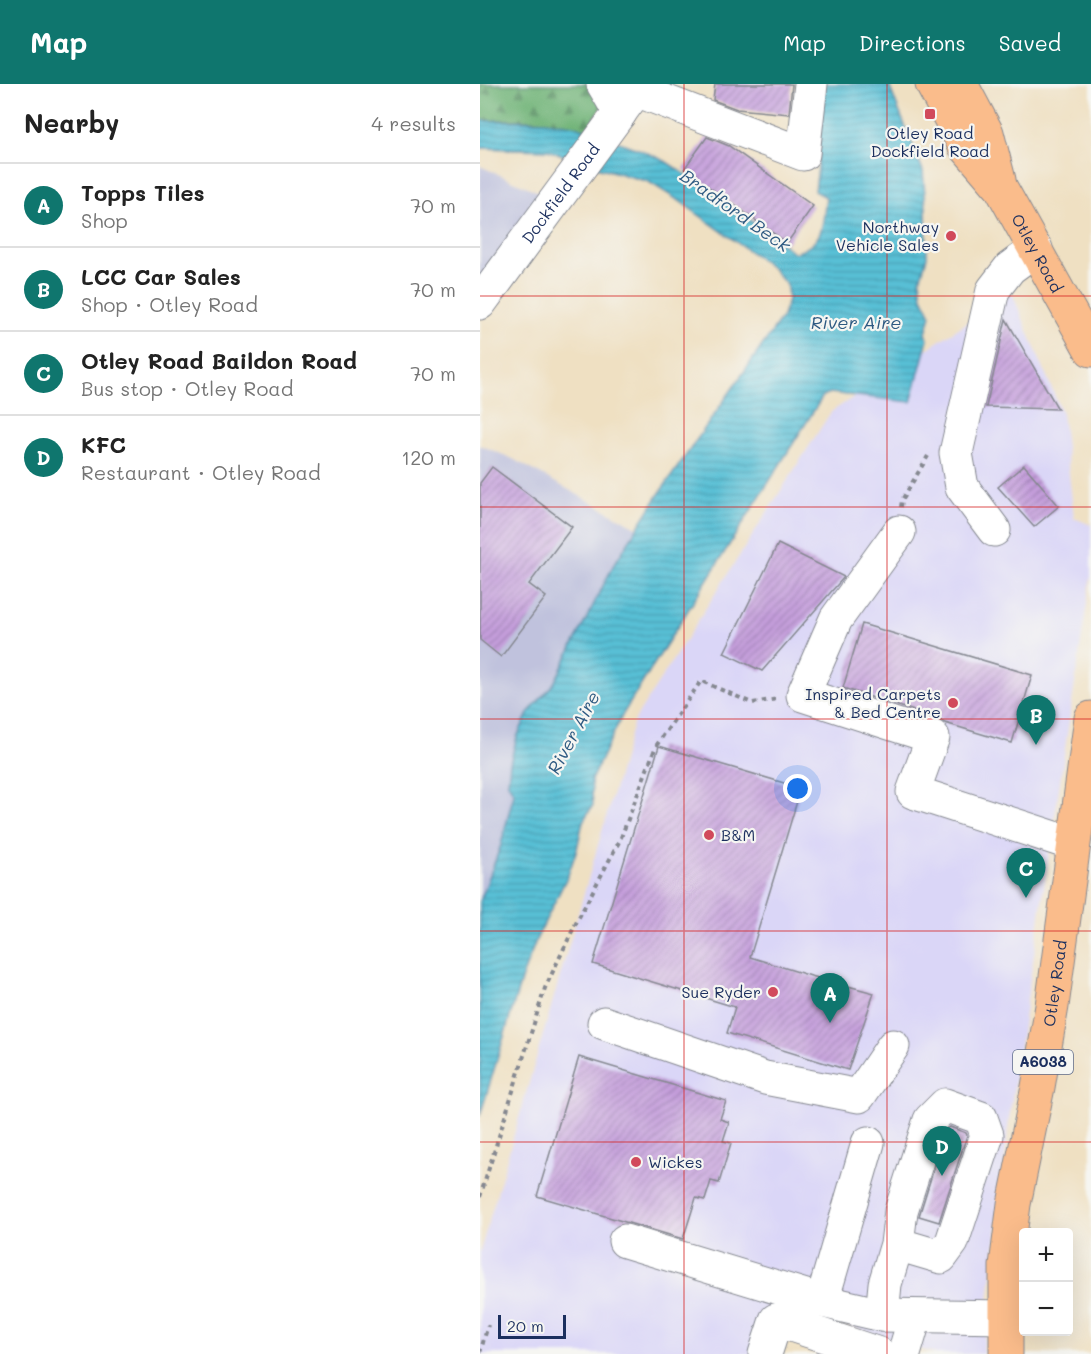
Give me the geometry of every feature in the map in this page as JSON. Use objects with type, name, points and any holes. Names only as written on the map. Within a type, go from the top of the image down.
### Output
[{"type":"main road","name":"Otley Road","points":[[944,86],[965,146],[1001,188],[1091,350]]},
{"type":"main road","name":"Otley Road","points":[[1006,1354],[1006,1266],[1014,1204],[1052,1006],[1091,718]]},
{"type":"main road","points":[[1005,1317],[1020,1354]]},
{"type":"street","points":[[603,84],[625,105],[803,154],[811,84]]},
{"type":"street","name":"Dockfield Road","points":[[480,303],[625,105]]},
{"type":"street","points":[[994,530],[962,487],[957,453],[993,290],[1010,268],[1036,249]]},
{"type":"street","points":[[899,532],[836,619],[803,695],[933,737],[913,792],[1073,844]]},
{"type":"street","points":[[604,1023],[765,1078],[859,1096],[893,1046]]},
{"type":"street","points":[[882,1315],[885,1284],[897,1244],[902,1211],[930,1120],[945,1105],[981,1118],[987,1135],[952,1242],[941,1257],[897,1244]]},
{"type":"street","points":[[822,1300],[868,1143]]},
{"type":"street","points":[[625,1241],[822,1300],[882,1315],[1005,1317]]},
{"type":"street","points":[[765,1354],[784,1289]]},
{"type":"street","points":[[904,1354],[915,1317]]},
{"type":"street","points":[[776,1320],[879,1354]]},
{"type":"path","points":[[899,532],[902,500],[932,449]]},
{"type":"path","points":[[480,1197],[545,988],[620,840],[656,746],[701,681],[752,703],[803,695]]},
{"type":"path","points":[[480,1353],[488,1325]]},
{"type":"shaded area","points":[[480,166],[543,194],[480,282]]},
{"type":"shaded area","points":[[1012,293],[1062,413],[1074,518],[1091,525],[1091,576],[1009,1120],[983,1354],[936,1354],[792,1308],[777,1354],[480,1354],[480,1252],[634,721],[831,412]]},
{"type":"shaded area","points":[[480,445],[513,459],[638,528],[613,566],[554,683],[529,712],[508,783],[514,793],[501,845],[480,902]]},
{"type":"green space","points":[[480,84],[594,84],[605,102],[587,130],[548,121],[480,121]]},
{"type":"water","name":"River Aire","points":[[821,84],[890,84],[923,171],[927,257],[920,280],[922,297],[931,315],[926,333],[928,339],[911,402],[830,393],[823,396],[623,714],[591,780],[593,805],[583,821],[568,875],[537,938],[522,977],[480,1116],[480,902],[501,845],[514,793],[508,783],[517,737],[529,712],[554,683],[613,566],[661,491],[783,316],[788,300],[787,285],[770,266],[649,182],[548,150],[480,148],[480,121],[544,121],[572,125],[641,150],[665,161],[702,185],[795,253],[812,244],[823,224],[826,197],[815,191]]},
{"type":"building","points":[[715,84],[792,84],[789,114],[737,109],[713,100]]},
{"type":"building","points":[[707,137],[729,146],[813,206],[787,243],[684,169]]},
{"type":"building","points":[[1006,319],[1058,409],[986,407]]},
{"type":"building","points":[[1024,465],[1059,506],[1034,527],[998,487]]},
{"type":"building","points":[[492,467],[572,527],[529,584],[546,597],[501,657],[480,640],[480,483]]},
{"type":"building","points":[[778,544],[844,577],[762,671],[724,653]]},
{"type":"building","points":[[862,624],[1032,675],[1012,743],[843,688]]},
{"type":"building","name":"B&M","points":[[659,746],[801,788],[750,957],[874,993],[848,1070],[727,1033],[735,1007],[593,964]]},
{"type":"building","name":"Wickes","points":[[579,1057],[726,1101],[720,1119],[729,1122],[723,1141],[731,1143],[719,1183],[711,1181],[705,1200],[696,1198],[683,1239],[537,1196]]},
{"type":"building","points":[[950,1127],[967,1135],[939,1222],[919,1216],[946,1130]]},
{"type":"place","name":"Otley Road Dockfield Road","points":[[930,114]]},
{"type":"place","name":"Northway Vehicle Sales","points":[[951,236]]},
{"type":"place","name":"Inspired Carpets & Bed Centre","points":[[953,703]]},
{"type":"place","name":"LCC Car Sales","points":[[1036,745]]},
{"type":"place","name":"B&M","points":[[709,835]]},
{"type":"place","name":"Otley Road Baildon Road","points":[[1026,898]]},
{"type":"place","name":"Sue Ryder","points":[[773,992]]},
{"type":"place","name":"Topps Tiles","points":[[830,1023]]},
{"type":"place","name":"Wickes","points":[[636,1162]]},
{"type":"place","name":"KFC","points":[[942,1176]]},
{"type":"water label","name":"Bradford Beck","points":[[735,211]]}]
